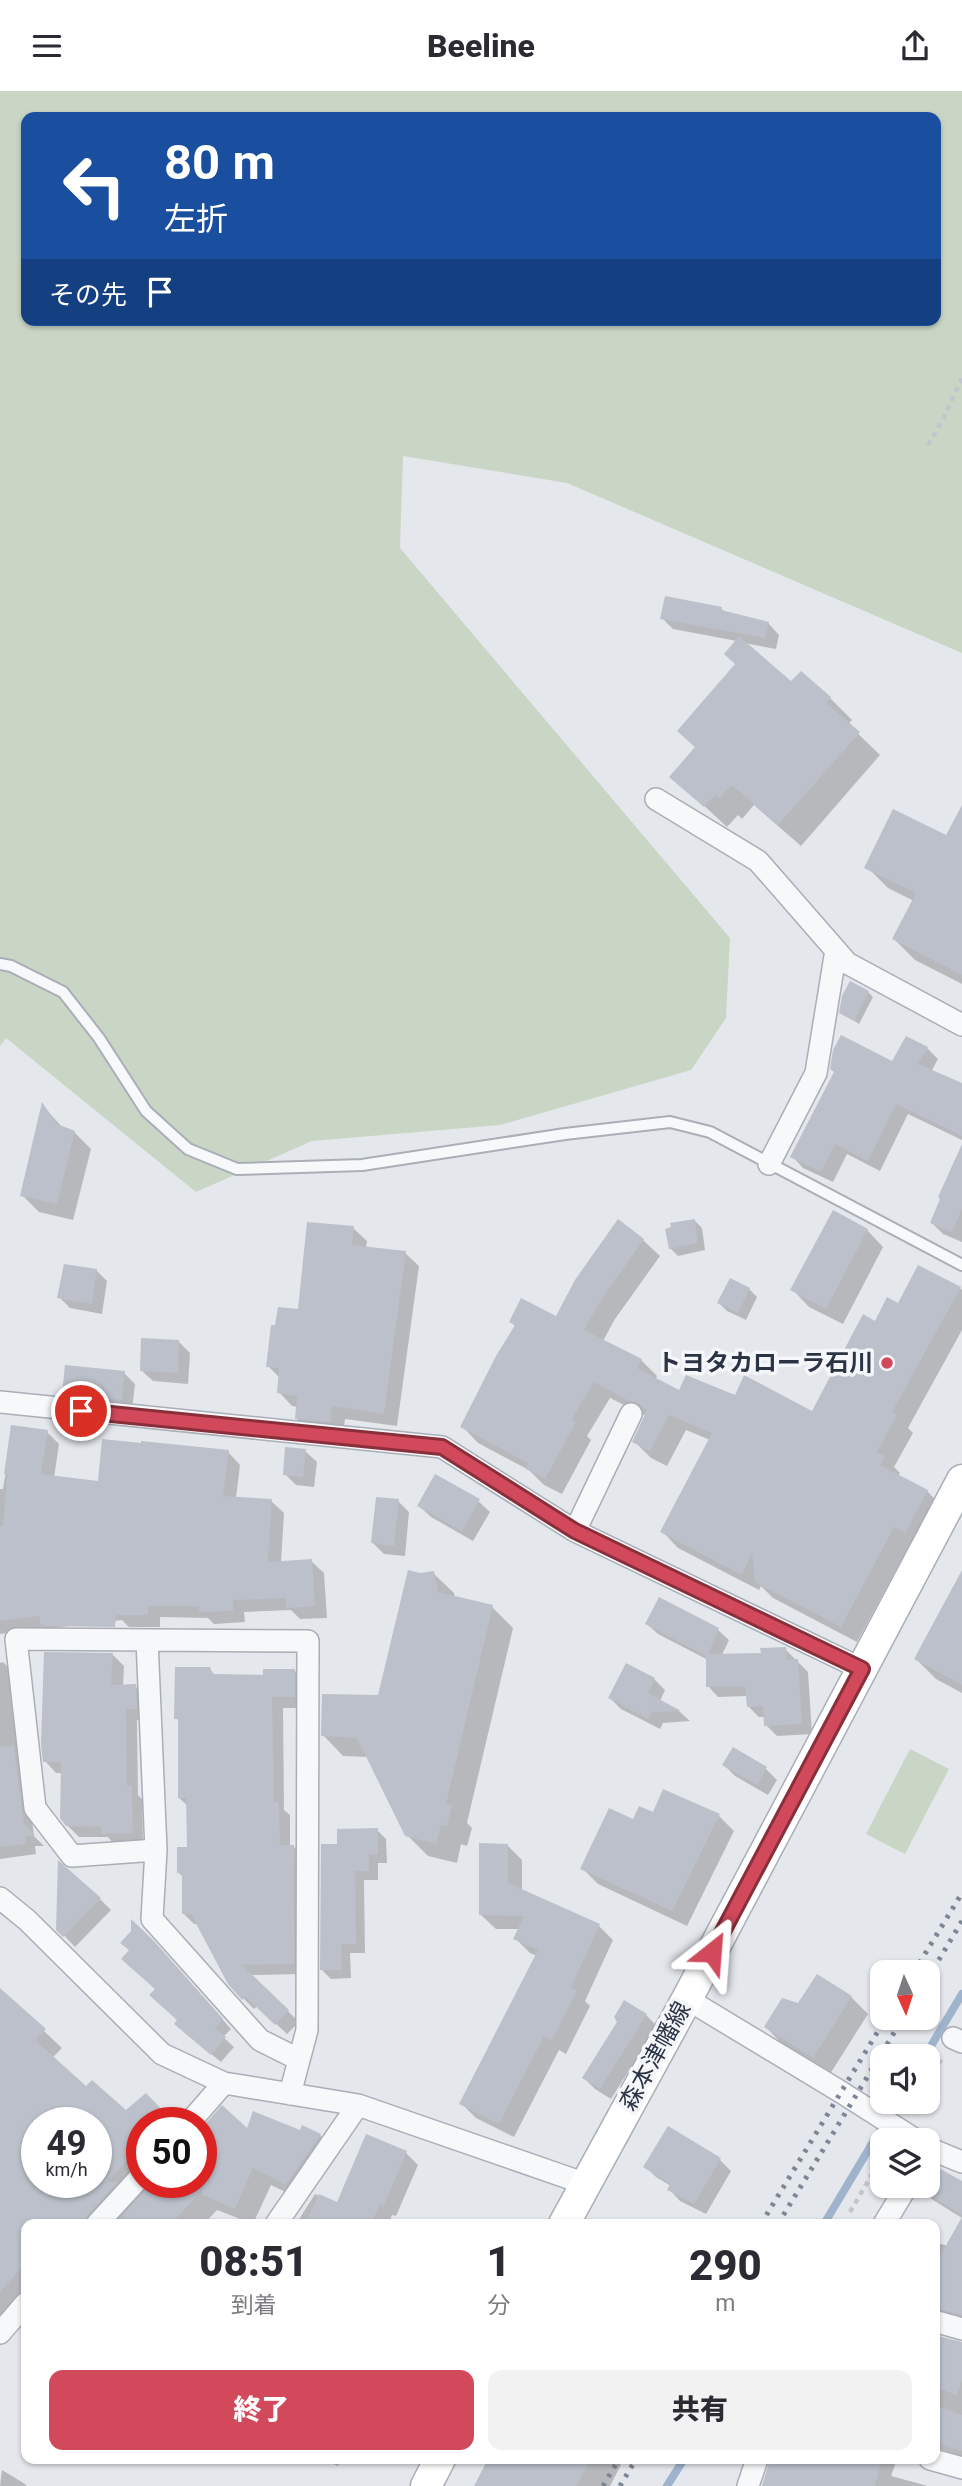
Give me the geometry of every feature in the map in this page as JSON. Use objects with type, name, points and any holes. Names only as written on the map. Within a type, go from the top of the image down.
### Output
[{"type":"main road","name":"森本津幡線","points":[[567,2219],[687,1999],[962,1480]]},
{"type":"main road","points":[[426,2486],[437,2464]]},
{"type":"street","points":[[656,799],[758,861],[847,963],[962,1025]]},
{"type":"street","points":[[769,1164],[816,1073],[836,950]]},
{"type":"street","points":[[0,1402],[442,1447],[575,1531],[862,1669]]},
{"type":"street","points":[[575,1531],[631,1414]]},
{"type":"street","points":[[156,1850],[72,1856],[35,1808],[16,1639],[308,1641],[307,2029],[290,2094]]},
{"type":"street","points":[[147,1640],[156,1850],[152,1919],[260,2040],[298,2059]]},
{"type":"street","points":[[0,1898],[27,1920],[162,2055],[225,2083],[358,2105],[586,2184]]},
{"type":"street","points":[[687,1999],[896,2128]]},
{"type":"street","points":[[203,2107],[225,2083]]},
{"type":"street","points":[[279,2219],[358,2105]]},
{"type":"street","points":[[940,2153],[962,2162]]},
{"type":"street","points":[[102,2219],[126,2192]]},
{"type":"street","points":[[887,2219],[900,2198]]},
{"type":"street","points":[[0,2333],[21,2309]]},
{"type":"street","points":[[940,2323],[962,2329]]},
{"type":"street","points":[[940,2462],[962,2467]]},
{"type":"street","points":[[748,2486],[755,2464]]},
{"type":"lane","points":[[0,964],[11,966],[63,992],[99,1038],[146,1111],[188,1149],[237,1169],[362,1165],[565,1134],[670,1122],[710,1132],[962,1265]]},
{"type":"path","points":[[928,445],[962,378]]},
{"type":"path","points":[[850,2212],[870,2178]]},
{"type":"green space","points":[[0,91],[962,91],[962,653],[567,483],[403,456],[400,548],[730,938],[726,1018],[691,1070],[500,1125],[312,1141],[196,1192],[6,1038],[0,1046]]},
{"type":"green space","points":[[910,1749],[949,1769],[905,1854],[866,1834]]},
{"type":"building","points":[[665,596],[722,607],[721,610],[769,622],[765,638],[660,619]]},
{"type":"building","points":[[739,636],[791,681],[801,671],[831,697],[826,703],[860,732],[778,825],[732,785],[719,798],[715,795],[704,807],[669,777],[695,747],[677,731],[735,664],[724,654]]},
{"type":"building","points":[[962,805],[962,975],[892,939],[916,893],[864,868],[893,809],[946,835]]},
{"type":"building","points":[[850,981],[869,991],[854,1021],[839,1013],[842,996]]},
{"type":"building","points":[[841,1035],[892,1061],[906,1036],[928,1047],[918,1064],[962,1083],[962,1136],[896,1104],[868,1161],[835,1144],[821,1172],[790,1157],[834,1072],[830,1069],[833,1050]]},
{"type":"building","points":[[42,1102],[57,1124],[75,1131],[57,1204],[20,1196]]},
{"type":"building","points":[[962,1144],[962,1209],[952,1232],[930,1223],[940,1199],[938,1197]]},
{"type":"building","points":[[833,1210],[868,1229],[826,1309],[790,1290]]},
{"type":"building","points":[[618,1219],[644,1239],[599,1303],[584,1330],[642,1359],[637,1368],[679,1390],[686,1375],[735,1395],[744,1375],[812,1411],[863,1314],[875,1321],[887,1297],[898,1303],[918,1265],[961,1287],[892,1412],[897,1415],[877,1452],[885,1456],[880,1465],[928,1490],[905,1533],[894,1527],[841,1627],[755,1582],[752,1552],[742,1575],[660,1532],[712,1433],[669,1415],[650,1451],[632,1442],[647,1410],[594,1382],[571,1420],[576,1422],[545,1479],[526,1469],[528,1463],[460,1427],[515,1325],[509,1322],[521,1298],[556,1316],[575,1280]]},
{"type":"building","points":[[695,1219],[698,1243],[669,1249],[665,1229],[671,1227],[670,1223]]},
{"type":"building","points":[[307,1222],[354,1226],[352,1245],[406,1251],[384,1414],[332,1406],[330,1422],[295,1419],[297,1396],[277,1393],[279,1368],[266,1367],[271,1325],[275,1325],[278,1307],[298,1309]]},
{"type":"building","points":[[64,1264],[97,1269],[92,1304],[57,1298]]},
{"type":"building","points":[[730,1278],[750,1288],[738,1313],[717,1303]]},
{"type":"building","points":[[141,1338],[179,1340],[178,1373],[140,1371]]},
{"type":"building","points":[[65,1365],[125,1371],[122,1400],[62,1394]]},
{"type":"building","points":[[11,1425],[48,1430],[41,1474],[98,1481],[102,1439],[229,1450],[223,1496],[272,1499],[268,1562],[312,1559],[315,1606],[286,1608],[286,1598],[233,1600],[233,1611],[199,1612],[199,1606],[148,1606],[148,1615],[116,1615],[115,1627],[44,1626],[40,1624],[40,1616],[0,1621],[0,1526],[3,1526],[7,1474],[4,1474]]},
{"type":"building","points":[[285,1447],[306,1449],[303,1477],[283,1475]]},
{"type":"building","points":[[435,1474],[480,1499],[462,1531],[417,1506]]},
{"type":"building","points":[[376,1497],[399,1499],[394,1546],[371,1543]]},
{"type":"building","points":[[408,1570],[420,1573],[434,1571],[438,1592],[493,1605],[446,1804],[452,1805],[447,1826],[441,1825],[436,1844],[405,1836],[357,1738],[321,1736],[322,1694],[378,1695]]},
{"type":"building","points":[[962,1570],[962,1685],[914,1659]]},
{"type":"building","points":[[659,1597],[719,1628],[708,1654],[761,1653],[760,1648],[786,1647],[787,1660],[798,1659],[802,1724],[764,1726],[763,1706],[747,1707],[745,1686],[706,1687],[706,1656],[645,1624]]},
{"type":"building","points":[[44,1652],[113,1653],[111,1685],[136,1684],[137,1709],[126,1709],[127,1786],[132,1786],[133,1833],[102,1834],[101,1827],[66,1826],[60,1818],[61,1762],[43,1762],[41,1744]]},
{"type":"building","points":[[626,1663],[655,1678],[648,1693],[681,1711],[652,1712],[648,1719],[608,1698]]},
{"type":"building","points":[[175,1667],[210,1667],[213,1674],[263,1675],[263,1669],[295,1669],[295,1697],[272,1697],[274,1802],[279,1802],[280,1845],[294,1845],[294,1964],[242,1965],[289,2010],[275,2025],[245,1996],[242,2000],[228,1984],[191,1914],[182,1914],[182,1873],[177,1873],[177,1847],[187,1847],[186,1798],[178,1798],[178,1719],[174,1719]]},
{"type":"building","points":[[14,1746],[24,1824],[35,1835],[25,1836],[26,1844],[0,1847],[0,1747]]},
{"type":"building","points":[[733,1747],[767,1767],[757,1785],[722,1765]]},
{"type":"building","points":[[663,1789],[720,1814],[672,1911],[580,1869],[609,1808],[633,1819],[639,1806],[653,1812]]},
{"type":"building","points":[[378,1828],[378,1854],[369,1854],[369,1871],[355,1871],[356,1944],[341,1944],[342,1970],[320,1970],[321,1844],[337,1844],[337,1829]]},
{"type":"building","points":[[479,1843],[508,1844],[508,1883],[600,1924],[571,1987],[577,1991],[552,2040],[544,2036],[499,2124],[459,2104],[538,1950],[513,1939],[524,1916],[479,1915]]},
{"type":"building","points":[[58,1860],[101,1898],[63,1937],[56,1930]]},
{"type":"building","points":[[131,1919],[223,2019],[215,2028],[226,2037],[211,2055],[174,2024],[177,2020],[149,1995],[155,1989],[121,1959],[129,1950],[120,1943],[131,1931]]},
{"type":"building","points":[[817,1974],[852,1996],[813,2058],[764,2027],[782,1998],[798,2003]]},
{"type":"building","points":[[0,1988],[46,2029],[35,2040],[86,2086],[92,2080],[126,2110],[126,2161],[112,2177],[112,2107],[21,2107],[21,2198],[103,2198],[86,2219],[21,2219],[21,2269],[0,2292]]},
{"type":"building","points":[[624,2000],[647,2014],[600,2089],[582,2078],[617,2022],[614,2017]]},
{"type":"building","points":[[146,2093],[159,2107],[130,2107]]},
{"type":"building","points":[[222,2105],[247,2128],[253,2111],[300,2130],[302,2125],[321,2134],[286,2185],[253,2168],[235,2209],[210,2198],[217,2198],[217,2111]]},
{"type":"building","points":[[668,2126],[721,2158],[694,2204],[667,2190],[670,2184],[643,2167]]},
{"type":"building","points":[[366,2134],[407,2151],[384,2205],[380,2204],[373,2219],[307,2219],[319,2194],[337,2202]]},
{"type":"building","points":[[940,2169],[962,2181],[962,2215],[934,2198],[940,2198]]},
{"type":"building","points":[[139,2198],[195,2198],[176,2219],[120,2219]]},
{"type":"building","points":[[962,2217],[962,2315],[940,2310],[940,2256]]},
{"type":"building","points":[[940,2336],[962,2342],[962,2380],[957,2395],[940,2389]]},
{"type":"building","points":[[940,2407],[962,2415],[962,2451],[940,2443]]},
{"type":"building","points":[[485,2464],[588,2464],[576,2486],[474,2486]]},
{"type":"building","points":[[769,2464],[881,2464],[875,2486],[762,2486]]},
{"type":"waterway","points":[[932,2044],[962,1994]]},
{"type":"waterway","points":[[827,2219],[890,2114]]},
{"type":"waterway","points":[[667,2486],[681,2464]]},
{"type":"railway","points":[[921,1960],[962,1893]]},
{"type":"railway","points":[[939,1960],[962,1921]]},
{"type":"railway","points":[[764,2219],[879,2030]]},
{"type":"railway","points":[[781,2219],[896,2030]]},
{"type":"railway","points":[[603,2486],[616,2464]]},
{"type":"railway","points":[[620,2486],[633,2464]]},
{"type":"place","name":"トヨタカローラ石川","points":[[887,1363]]},
{"type":"route","points":[[81,1411],[442,1447],[575,1531],[862,1669],[712,1952]]}]
